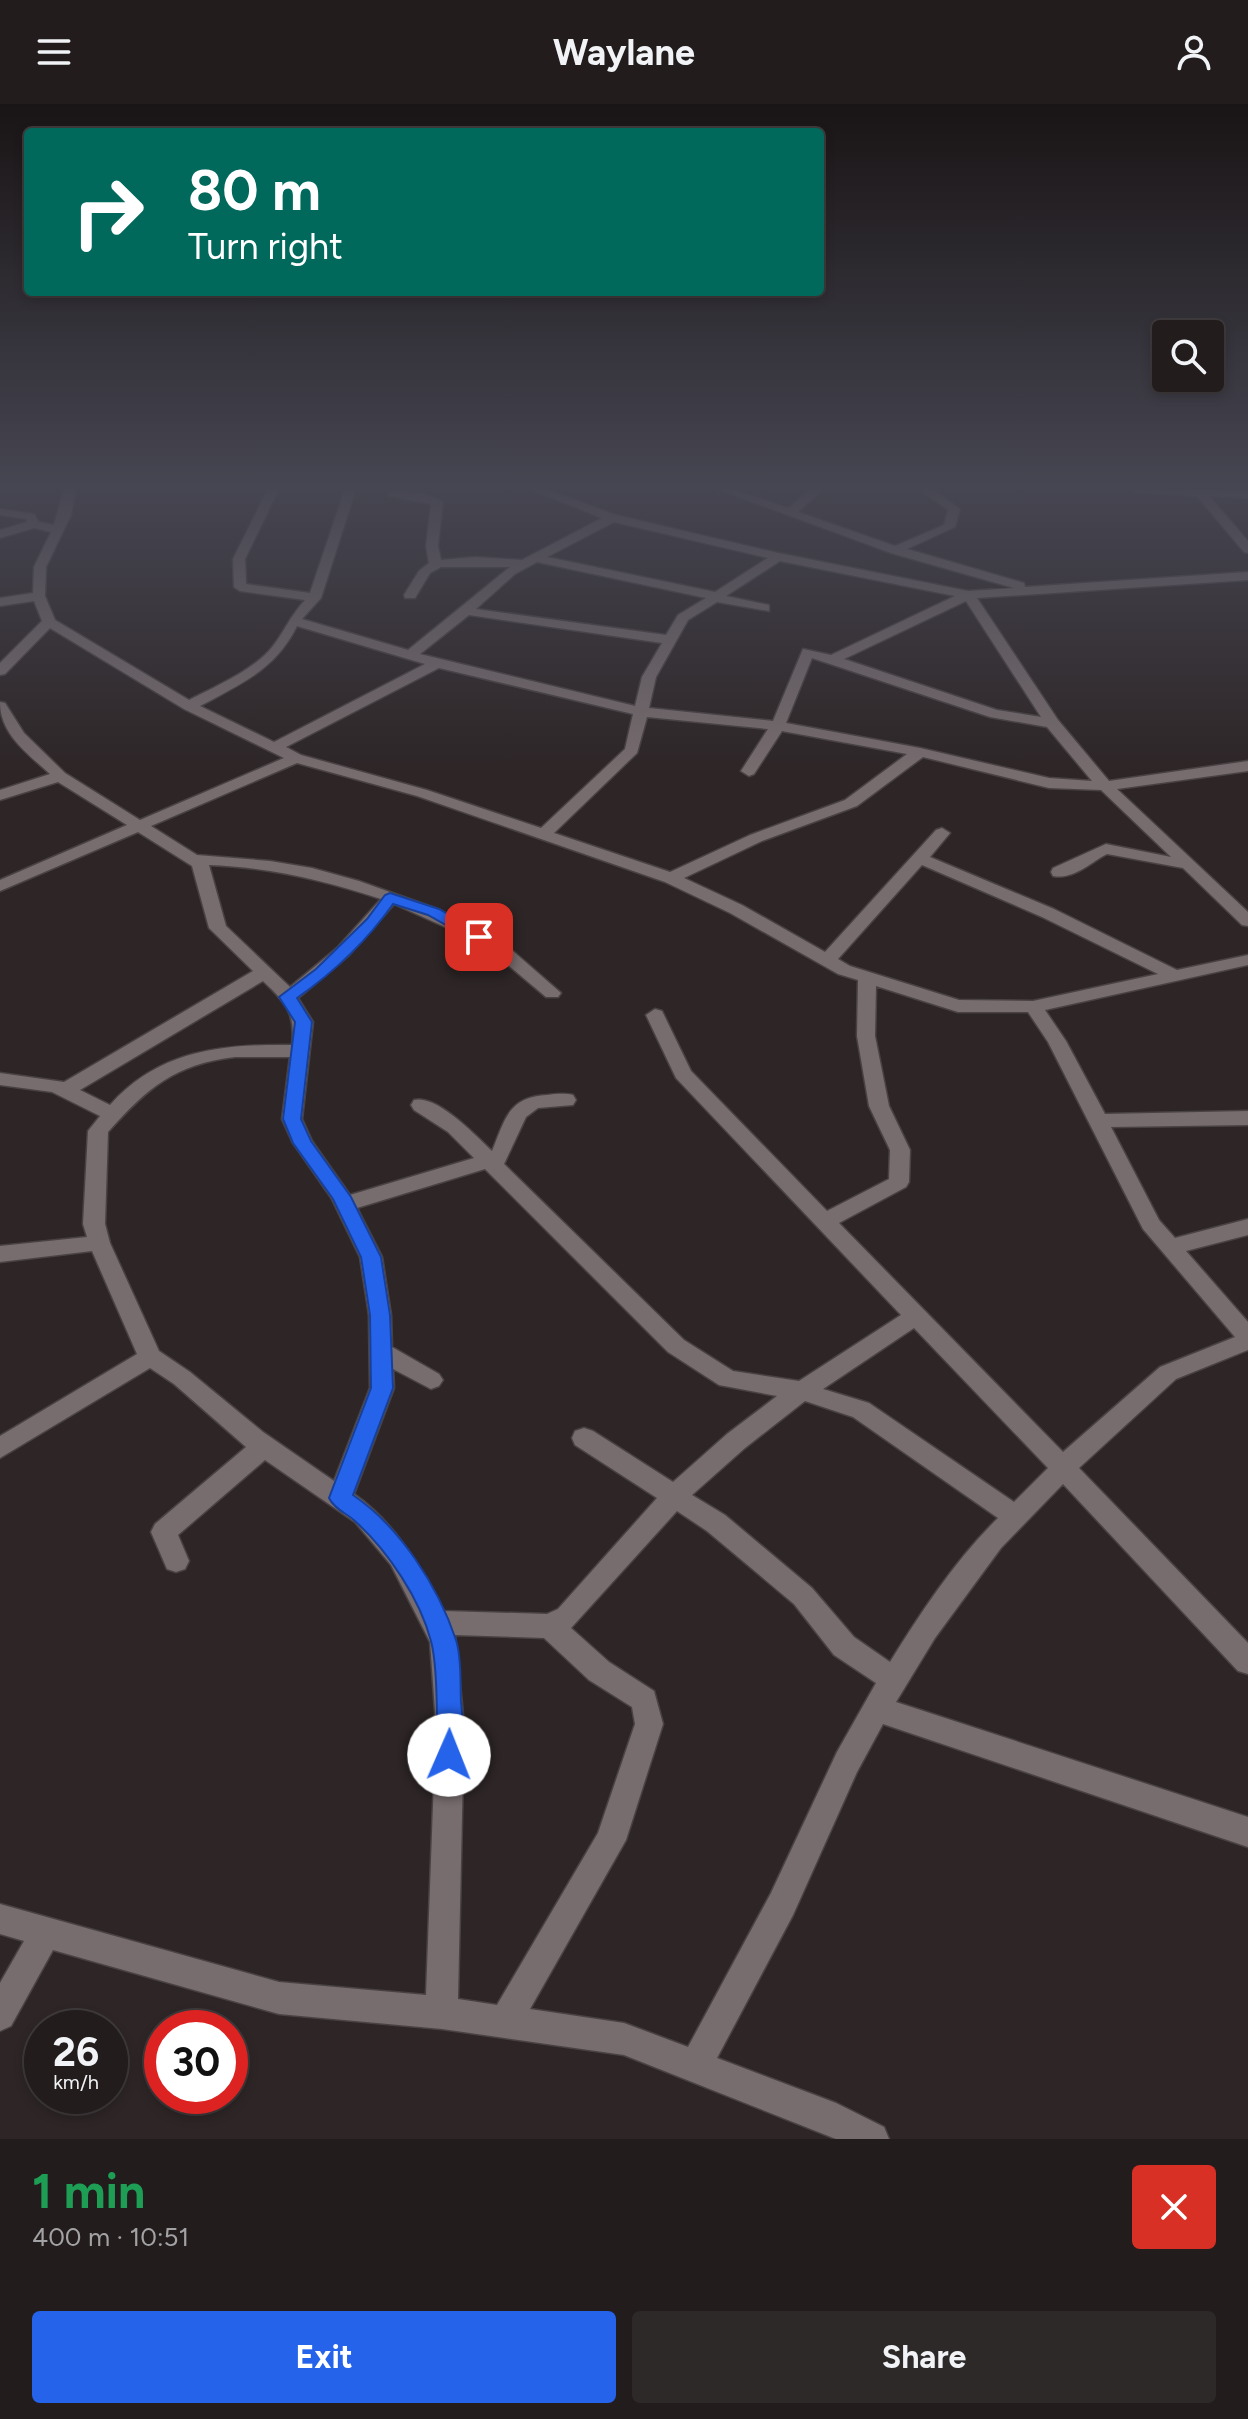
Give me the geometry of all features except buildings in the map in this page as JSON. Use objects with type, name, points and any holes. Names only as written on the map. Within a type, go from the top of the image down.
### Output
[{"type":"street","points":[[39,584],[39,596],[49,622],[189,706],[296,758],[362,774],[671,878],[736,909],[827,961],[958,1006],[1033,1007],[1173,975],[1246,963]]},
{"type":"street","points":[[240,584],[240,587],[315,598]]},
{"type":"street","points":[[189,706],[243,677],[278,650],[293,621],[315,598],[320,584]]},
{"type":"street","points":[[410,595],[417,584]]},
{"type":"street","points":[[410,655],[496,584]]},
{"type":"street","points":[[648,584],[764,608]]},
{"type":"street","points":[[544,834],[632,750],[649,677],[683,618],[736,584]]},
{"type":"street","points":[[913,584],[968,595],[1135,584]]},
{"type":"street","points":[[1011,584],[1035,591]]},
{"type":"street","points":[[832,660],[968,595]]},
{"type":"street","points":[[968,595],[1052,723],[1105,786],[1248,921]]},
{"type":"street","points":[[0,602],[39,596]]},
{"type":"street","points":[[466,611],[670,640]]},
{"type":"street","points":[[293,621],[437,663],[642,712],[778,726],[920,752],[1049,783],[1105,786],[1248,766]]},
{"type":"street","points":[[0,671],[49,622]]},
{"type":"street","points":[[749,771],[778,726],[808,652],[995,714],[1052,723]]},
{"type":"street","points":[[275,747],[437,663]]},
{"type":"street","points":[[0,706],[18,736],[42,762],[200,864],[218,928],[288,997],[304,1022],[292,1119],[303,1143],[344,1204],[371,1257],[380,1315],[382,1388],[340,1498]]},
{"type":"street","points":[[671,878],[756,838],[851,803],[920,752]]},
{"type":"street","points":[[0,886],[296,758]]},
{"type":"street","points":[[1,797],[60,776]]},
{"type":"street","points":[[827,961],[942,833]]},
{"type":"street","points":[[1059,872],[1086,862],[1106,849],[1152,860],[1188,864]]},
{"type":"street","points":[[194,860],[230,859],[272,864],[434,912],[502,950],[552,993]]},
{"type":"street","points":[[921,859],[1048,913],[1173,975]]},
{"type":"street","points":[[288,997],[322,972],[372,922],[390,898]]},
{"type":"street","points":[[66,1090],[265,972]]},
{"type":"street","points":[[824,1222],[899,1182],[900,1150],[879,1106],[866,1036],[867,977]]},
{"type":"street","points":[[695,2066],[782,1904],[847,1762],[876,1709],[925,1630],[992,1540],[1064,1465],[1168,1373],[1248,1339],[1151,1224],[1057,1041],[1033,1007]]},
{"type":"street","points":[[655,1015],[683,1074],[915,1317],[1064,1465],[1248,1662]]},
{"type":"street","points":[[299,1051],[237,1050],[198,1054],[174,1063],[146,1080],[98,1131],[94,1224],[99,1243],[150,1357],[182,1378],[264,1446],[364,1515],[400,1557],[436,1623],[444,1642],[450,1725],[442,2013]]},
{"type":"street","points":[[0,1079],[56,1086],[112,1114]]},
{"type":"street","points":[[344,1204],[499,1158],[518,1113],[533,1102],[566,1100]]},
{"type":"street","points":[[421,1105],[455,1127],[676,1346],[727,1379],[802,1391],[861,1410],[1015,1516]]},
{"type":"street","points":[[1096,1121],[1248,1118]]},
{"type":"street","points":[[1170,1247],[1248,1227]]},
{"type":"street","points":[[0,1254],[99,1243]]},
{"type":"street","points":[[436,1623],[550,1626],[567,1617],[675,1496],[712,1462],[802,1391],[915,1317]]},
{"type":"street","points":[[381,1351],[431,1380]]},
{"type":"street","points":[[0,1448],[150,1357]]},
{"type":"street","points":[[584,1438],[716,1523],[803,1596],[844,1646],[894,1680]]},
{"type":"street","points":[[176,1561],[164,1532],[264,1446]]},
{"type":"street","points":[[505,2022],[611,1840],[649,1724],[644,1700],[599,1671],[550,1626]]},
{"type":"street","points":[[876,1709],[1248,1832]]},
{"type":"street","points":[[0,1919],[279,1998],[442,2013],[624,2039],[824,2115],[872,2139]]},
{"type":"street","points":[[0,2015],[46,1932]]},
{"type":"route","points":[[449,1755],[444,1642],[427,1603],[400,1557],[364,1515],[340,1498],[382,1388],[380,1315],[371,1257],[341,1197],[303,1143],[292,1119],[304,1022],[288,997],[322,972],[372,922],[390,898],[434,912],[479,937]]}]
